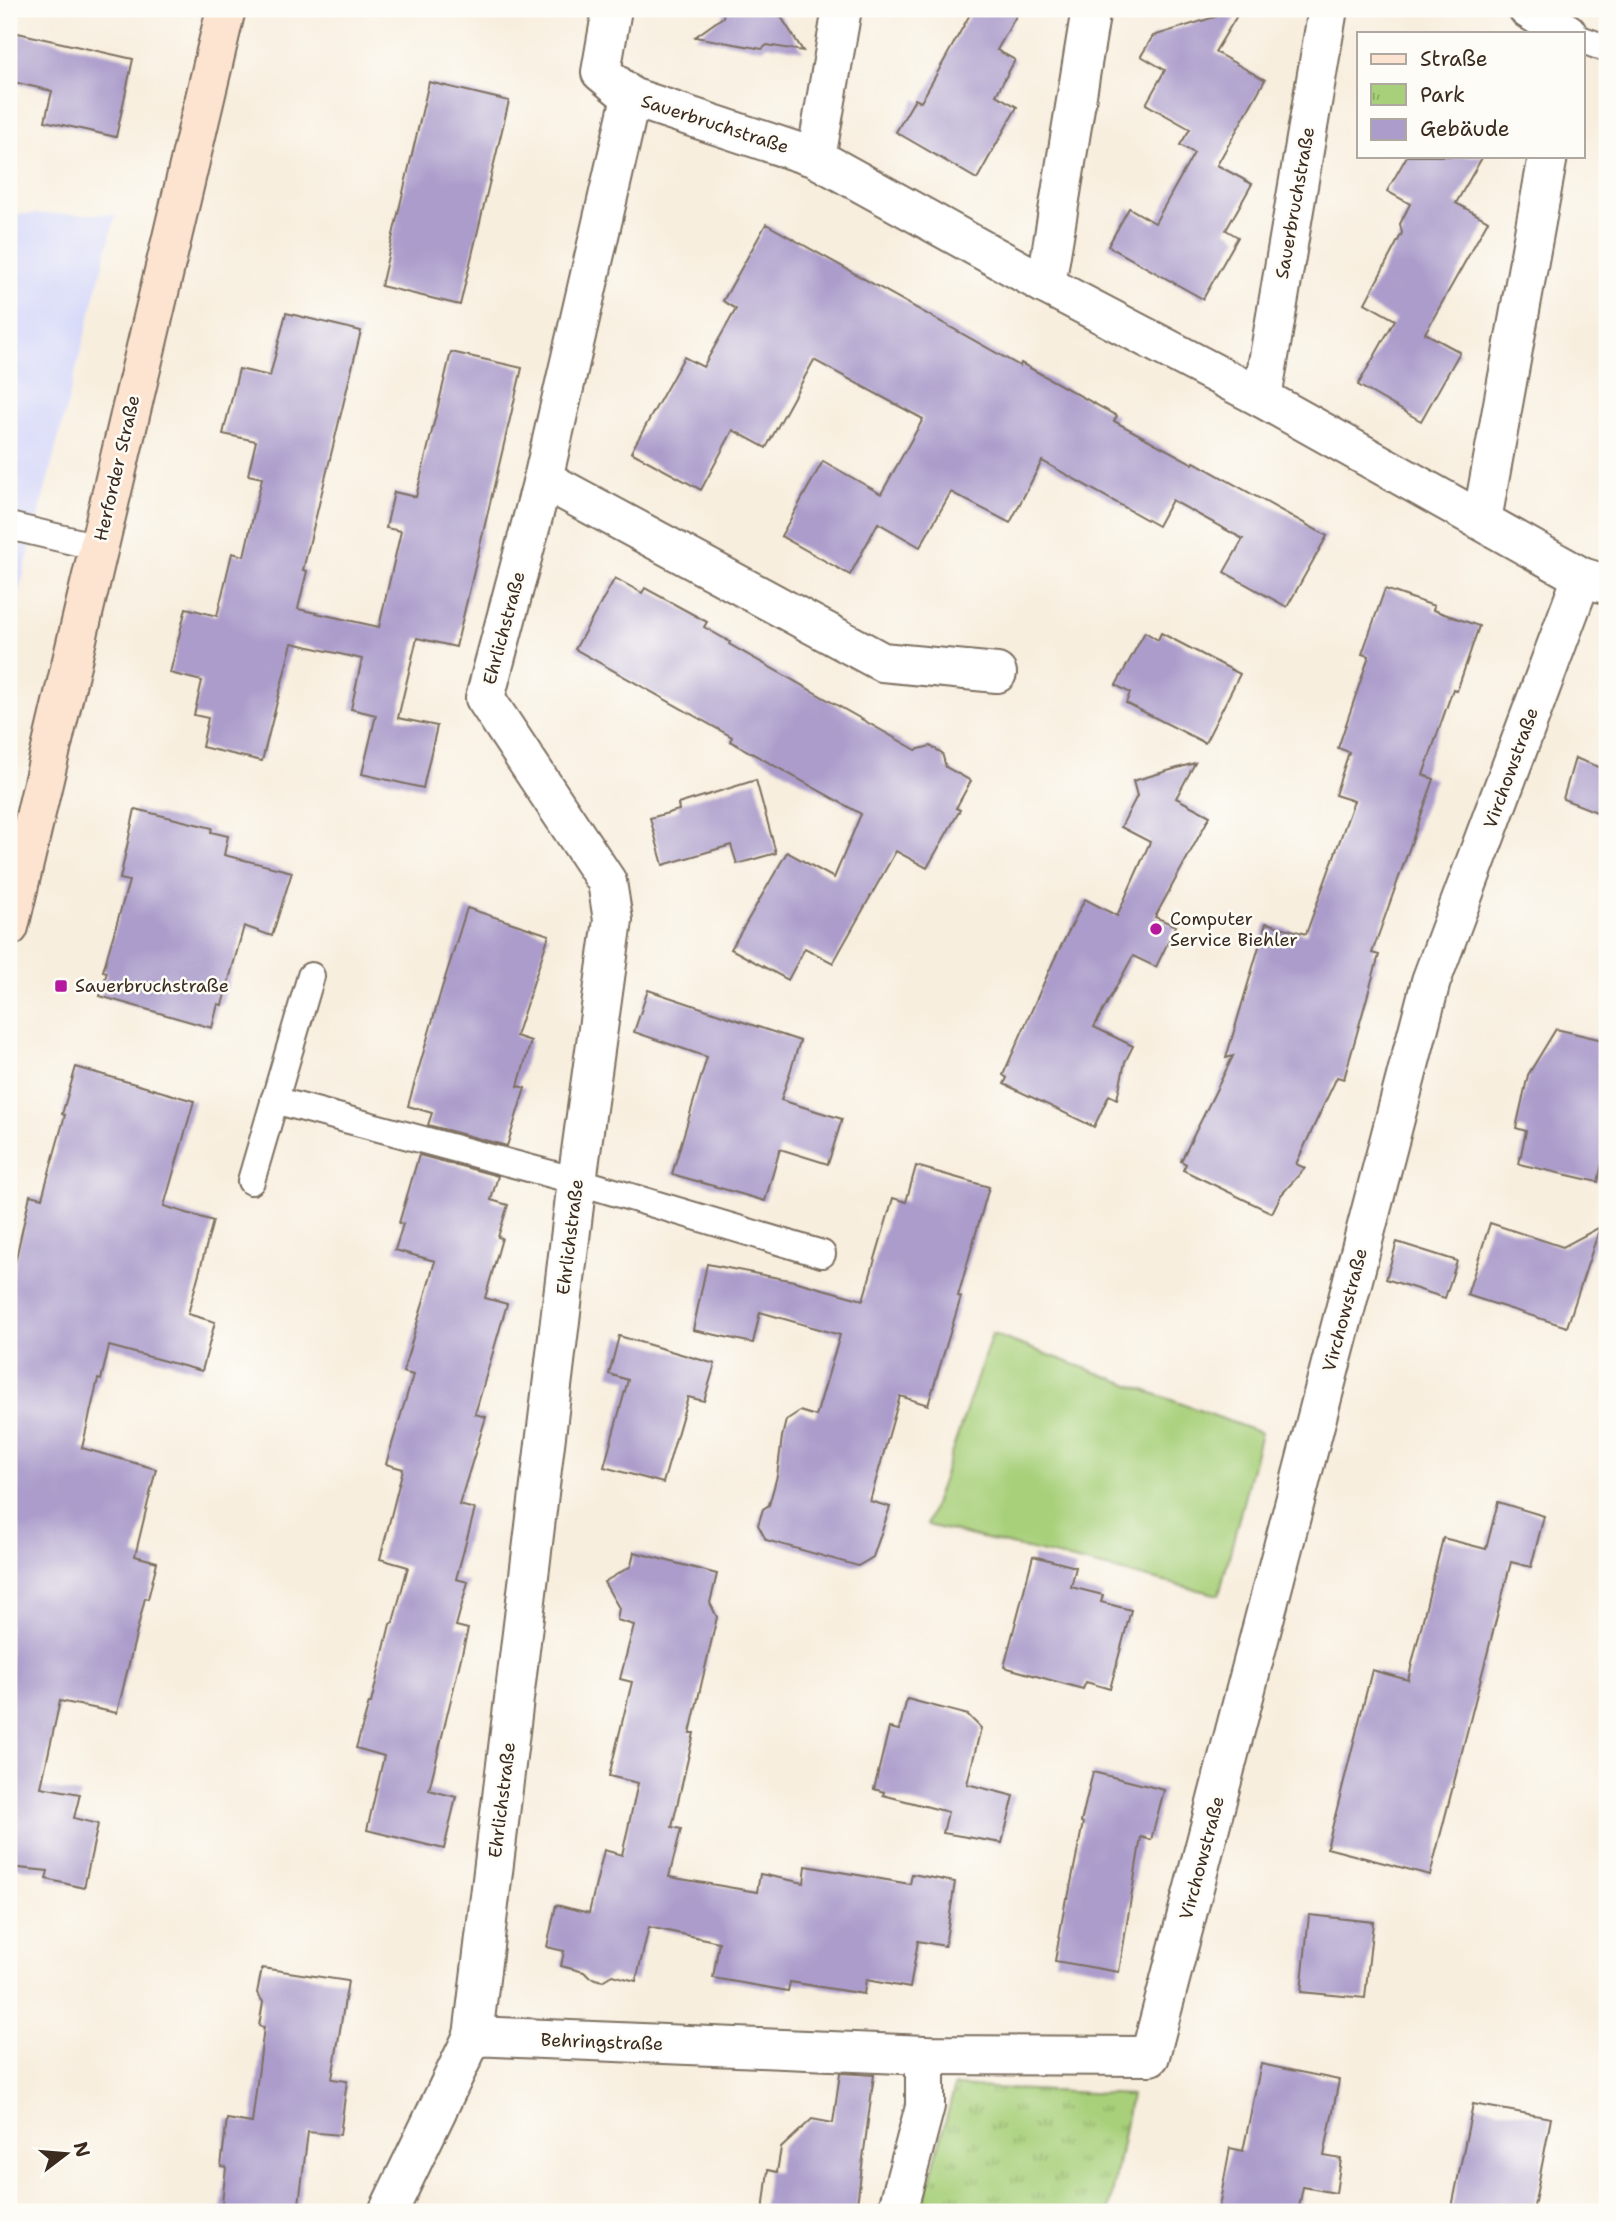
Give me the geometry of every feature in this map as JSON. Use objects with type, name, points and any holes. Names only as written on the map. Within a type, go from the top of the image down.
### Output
[{"type":"main road","name":"Herforder Straße","points":[[9,927],[226,9]]},
{"type":"street","name":"Sauerbruchstraße","points":[[612,9],[601,72],[631,97],[816,158],[1595,581]]},
{"type":"street","points":[[816,158],[842,9]]},
{"type":"street","points":[[1046,285],[1091,9]]},
{"type":"street","name":"Sauerbruchstraße","points":[[1262,398],[1328,9]]},
{"type":"street","points":[[1528,9],[1565,32]]},
{"type":"street","name":"Ehrlichstraße","points":[[473,2036],[577,1181],[612,920],[607,882],[485,698],[543,480],[631,97]]},
{"type":"street","points":[[1482,520],[1548,158]]},
{"type":"street","points":[[543,480],[882,662],[997,673]]},
{"type":"street","name":"Virchowstraße","points":[[1150,2056],[1431,981],[1595,581]]},
{"type":"street","points":[[388,2212],[473,2036]]},
{"type":"street","name":"Behringstraße","points":[[473,2036],[925,2055],[1150,2056]]},
{"type":"street","points":[[897,2212],[925,2106],[925,2055]]},
{"type":"lane","points":[[1584,40],[1607,49]]},
{"type":"lane","points":[[9,526],[98,548]]},
{"type":"lane","points":[[251,1181],[311,976]]},
{"type":"lane","points":[[274,1100],[577,1181],[822,1254]]},
{"type":"shaded area","points":[[9,214],[116,214],[12,619],[9,618]]},
{"type":"green space","points":[[992,1334],[1261,1433],[1219,1595],[927,1525]]},
{"type":"green space","points":[[955,2086],[1131,2095],[1109,2212],[921,2212]]},
{"type":"building","points":[[724,9],[776,9],[803,51],[767,45],[762,49],[695,37],[723,17]]},
{"type":"building","points":[[973,9],[1020,9],[997,50],[1015,60],[996,95],[1017,107],[977,179],[896,132],[915,99],[921,102]]},
{"type":"building","points":[[1241,9],[1215,52],[1265,80],[1217,165],[1252,184],[1226,230],[1238,237],[1203,299],[1108,246],[1129,208],[1155,223],[1194,153],[1180,145],[1190,129],[1146,104],[1165,70],[1141,56],[1153,36]]},
{"type":"building","points":[[9,31],[133,59],[116,137],[45,121],[52,91],[9,81]]},
{"type":"building","points":[[429,82],[509,101],[460,305],[381,286]]},
{"type":"building","points":[[1406,158],[1482,158],[1456,203],[1488,221],[1425,333],[1460,352],[1421,421],[1358,385],[1395,320],[1365,303],[1402,233],[1400,224],[1410,204],[1387,191]]},
{"type":"building","points":[[766,224],[1020,366],[1021,363],[1117,416],[1114,421],[1327,536],[1287,607],[1224,572],[1243,539],[1172,500],[1158,526],[1042,461],[1010,523],[951,492],[920,547],[878,523],[850,575],[781,536],[823,461],[881,494],[923,419],[814,360],[766,448],[733,430],[701,490],[631,452],[684,357],[703,367],[736,309],[723,301]]},
{"type":"building","points":[[286,313],[361,331],[303,570],[307,571],[298,609],[379,627],[401,531],[386,528],[394,492],[416,497],[451,352],[522,368],[456,647],[417,638],[398,718],[437,726],[423,788],[362,774],[376,715],[351,709],[362,659],[292,643],[262,761],[202,747],[208,718],[194,715],[202,681],[170,673],[186,608],[217,616],[232,553],[244,556],[262,478],[248,475],[256,441],[223,434],[239,369],[270,376]]},
{"type":"building","points":[[615,578],[642,593],[645,588],[707,622],[704,627],[730,642],[729,644],[916,750],[930,746],[942,753],[946,767],[971,781],[956,808],[960,810],[927,868],[896,851],[833,963],[805,948],[788,980],[731,949],[787,852],[834,878],[861,814],[730,741],[732,737],[575,649]]},
{"type":"building","points":[[1385,589],[1434,606],[1433,610],[1479,626],[1457,691],[1453,689],[1423,775],[1434,779],[1372,953],[1379,955],[1344,1079],[1337,1077],[1296,1164],[1305,1168],[1281,1195],[1272,1213],[1183,1170],[1186,1164],[1181,1161],[1233,1056],[1226,1058],[1266,923],[1306,934],[1354,801],[1335,795],[1349,752],[1338,748],[1369,656],[1362,654]]},
{"type":"building","points":[[1145,632],[1158,640],[1161,633],[1240,674],[1205,743],[1126,703],[1130,693],[1116,685]]},
{"type":"building","points":[[1575,758],[1607,770],[1607,816],[1563,799]]},
{"type":"building","points":[[1195,763],[1176,798],[1210,816],[1155,917],[1176,926],[1156,967],[1133,956],[1094,1027],[1133,1046],[1125,1062],[1117,1099],[1109,1095],[1094,1127],[1004,1084],[1007,1078],[1003,1075],[1054,960],[1085,899],[1117,916],[1150,842],[1121,827],[1137,796],[1133,781]]},
{"type":"building","points":[[756,780],[776,853],[737,864],[731,845],[663,865],[650,818],[679,810],[678,804]]},
{"type":"building","points":[[135,809],[212,828],[211,832],[228,836],[224,855],[292,872],[272,936],[244,926],[222,1005],[218,1004],[212,1028],[100,996],[107,972],[103,971],[129,881],[120,879]]},
{"type":"building","points":[[467,908],[549,935],[516,1036],[531,1041],[518,1086],[525,1088],[507,1146],[428,1125],[432,1113],[408,1106]]},
{"type":"building","points":[[648,990],[800,1041],[781,1100],[842,1119],[828,1164],[780,1149],[765,1201],[672,1174],[707,1057],[634,1032]]},
{"type":"building","points":[[1556,1029],[1607,1041],[1607,1140],[1598,1182],[1519,1164],[1526,1131],[1516,1128],[1528,1075]]},
{"type":"building","points":[[76,1067],[194,1101],[164,1206],[213,1221],[188,1314],[215,1322],[202,1371],[109,1346],[101,1380],[98,1379],[82,1448],[156,1469],[135,1556],[157,1562],[148,1599],[145,1598],[117,1713],[60,1701],[41,1787],[80,1794],[74,1818],[98,1824],[84,1888],[46,1879],[48,1871],[9,1867],[9,1290],[30,1195],[42,1198]]},
{"type":"building","points":[[419,1155],[498,1176],[491,1200],[508,1205],[485,1298],[507,1304],[475,1414],[486,1417],[459,1505],[475,1509],[456,1579],[468,1582],[456,1626],[468,1629],[429,1790],[456,1797],[444,1849],[367,1830],[384,1756],[356,1748],[408,1567],[380,1559],[403,1469],[386,1464],[413,1375],[403,1372],[435,1261],[395,1250],[403,1224],[399,1223]]},
{"type":"building","points":[[916,1166],[989,1187],[958,1296],[961,1297],[928,1405],[900,1396],[870,1501],[890,1507],[873,1557],[858,1566],[766,1540],[758,1525],[763,1509],[769,1505],[777,1476],[786,1420],[800,1411],[816,1416],[840,1335],[760,1312],[753,1343],[693,1330],[707,1264],[794,1281],[863,1300],[893,1198],[906,1202]]},
{"type":"building","points":[[1490,1223],[1563,1247],[1600,1227],[1567,1327],[1467,1295]]},
{"type":"building","points":[[1397,1242],[1457,1261],[1445,1298],[1386,1279]]},
{"type":"building","points":[[619,1336],[715,1364],[704,1401],[688,1397],[663,1483],[604,1467],[628,1380],[609,1374]]},
{"type":"building","points":[[1498,1502],[1544,1516],[1531,1567],[1511,1562],[1430,1875],[1327,1848],[1372,1670],[1408,1680],[1443,1538],[1486,1549]]},
{"type":"building","points":[[634,1552],[717,1574],[710,1603],[717,1617],[672,1827],[681,1829],[669,1877],[757,1892],[760,1874],[804,1883],[806,1866],[910,1884],[912,1874],[955,1882],[945,1946],[918,1941],[910,1988],[866,1980],[864,1994],[790,1982],[788,1991],[713,1978],[719,1942],[649,1927],[636,1981],[612,1975],[602,1981],[589,1977],[584,1972],[561,1966],[564,1951],[547,1947],[556,1905],[589,1913],[604,1850],[622,1855],[638,1783],[609,1776],[632,1682],[620,1679],[634,1625],[617,1620],[619,1608],[604,1582],[631,1566]]},
{"type":"building","points":[[1033,1556],[1076,1567],[1071,1587],[1103,1595],[1101,1602],[1131,1610],[1110,1689],[1086,1682],[1083,1689],[1004,1667]]},
{"type":"building","points":[[907,1699],[968,1715],[981,1728],[967,1784],[1014,1796],[1002,1843],[943,1833],[948,1812],[883,1795],[884,1792],[874,1789],[889,1728],[899,1730]]},
{"type":"building","points":[[1093,1772],[1164,1790],[1151,1840],[1141,1837],[1119,1972],[1055,1961]]},
{"type":"building","points":[[1309,1915],[1373,1922],[1365,1998],[1301,1992]]},
{"type":"building","points":[[262,1968],[348,1981],[332,2079],[347,2081],[340,2135],[308,2132],[298,2212],[221,2212],[226,2167],[221,2166],[227,2119],[252,2123],[264,2027],[259,2026],[263,2002],[257,1993]]},
{"type":"building","points":[[1261,2064],[1339,2080],[1324,2156],[1341,2159],[1336,2193],[1303,2187],[1298,2212],[1218,2212],[1230,2148],[1243,2151]]},
{"type":"building","points":[[840,2073],[874,2075],[856,2212],[763,2212],[768,2170],[777,2172],[781,2148],[812,2119],[833,2123]]},
{"type":"building","points":[[1473,2104],[1551,2118],[1533,2212],[1451,2212]]},
{"type":"place","name":"Computer Service Biehler","points":[[1156,929]]},
{"type":"place","name":"Sauerbruchstraße","points":[[61,986]]}]
